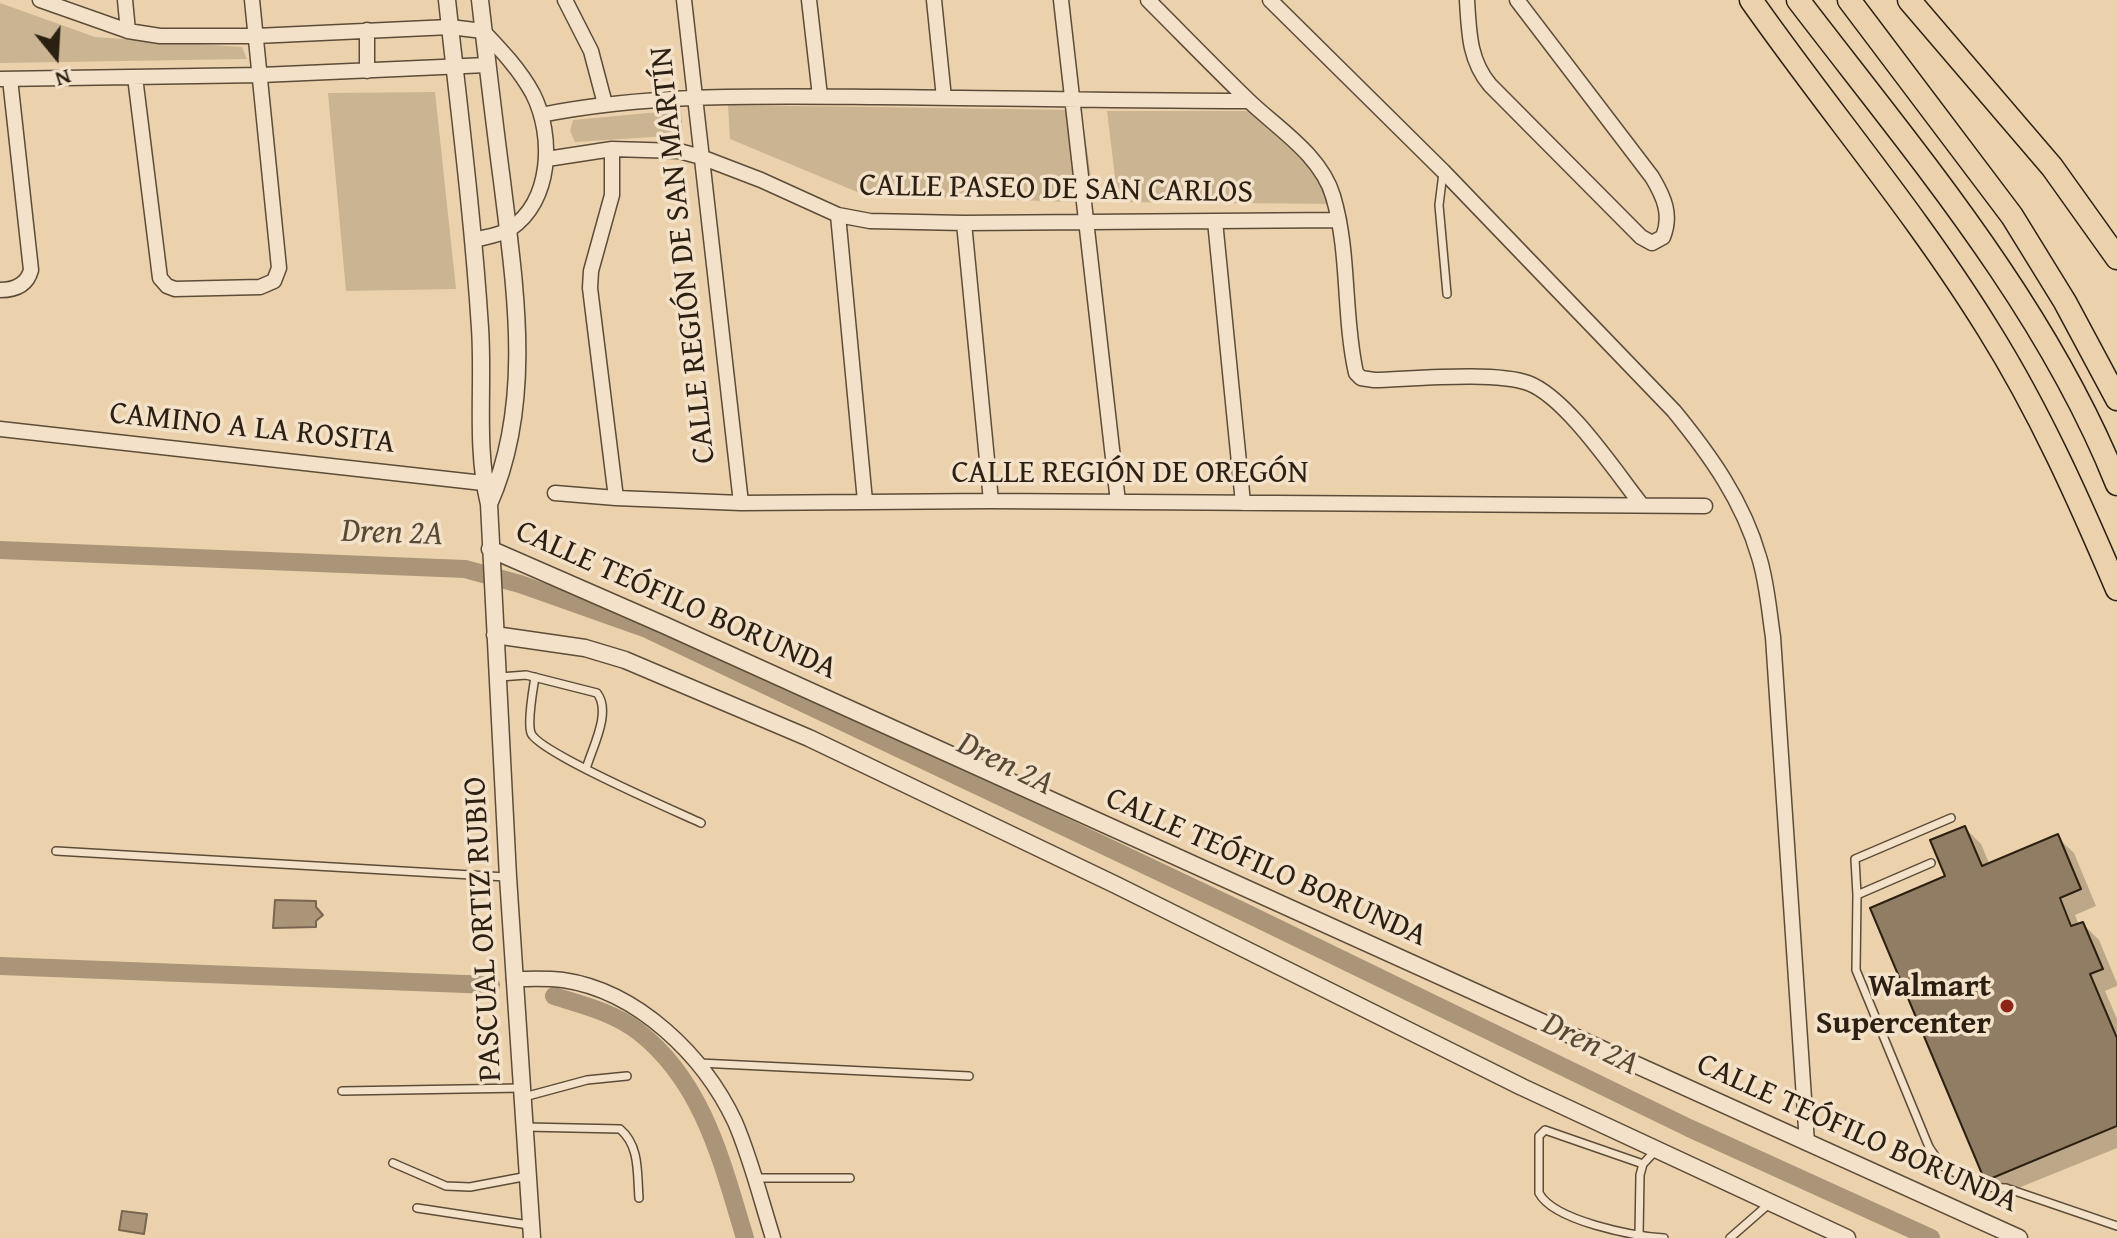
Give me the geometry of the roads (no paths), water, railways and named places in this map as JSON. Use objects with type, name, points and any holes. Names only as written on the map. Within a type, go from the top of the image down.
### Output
[{"type":"main road","points":[[1751,0],[1797,66],[1909,212],[1988,329],[2061,461],[2117,589]]},
{"type":"main road","points":[[1798,0],[1975,232],[2064,375],[2117,484]]},
{"type":"main road","points":[[1849,0],[2012,216],[2065,302],[2117,399]]},
{"type":"main road","points":[[1909,0],[2052,167],[2117,258]]},
{"type":"street","points":[[40,0],[128,31],[160,36],[256,36],[450,27],[483,31],[522,76],[541,115],[547,159],[534,202],[508,231],[474,240]]},
{"type":"street","points":[[125,0],[128,31]]},
{"type":"street","points":[[135,77],[157,270],[163,283],[175,289],[260,287],[274,281],[278,274],[252,0]]},
{"type":"street","points":[[447,0],[474,240],[481,351],[481,444],[491,482]]},
{"type":"street","points":[[480,0],[508,231],[518,379],[510,440],[491,482]]},
{"type":"street","points":[[565,0],[591,51],[605,104]]},
{"type":"street","name":"CALLE REGIÓN DE SAN MARTÍN","points":[[684,0],[741,503]]},
{"type":"street","points":[[809,0],[820,96]]},
{"type":"street","points":[[934,0],[944,98]]},
{"type":"street","points":[[1061,0],[1118,502]]},
{"type":"street","points":[[1148,0],[1248,101],[1305,152],[1323,174],[1332,192],[1339,220],[1356,373],[1361,378],[1504,378],[1532,384],[1572,417],[1641,504]]},
{"type":"street","points":[[1270,0],[1623,355],[1704,446],[1727,482],[1760,558],[1773,637],[1807,1143]]},
{"type":"street","points":[[1467,0],[1469,38],[1474,58],[1490,85],[1641,237],[1652,243],[1663,237],[1668,226],[1667,211],[1652,177],[1517,0]]},
{"type":"street","points":[[367,30],[367,71]]},
{"type":"street","points":[[0,290],[9,290],[24,283],[31,270],[5,79],[261,75],[487,65]]},
{"type":"street","points":[[541,115],[605,104],[820,96],[1248,101]]},
{"type":"street","points":[[612,149],[612,195],[591,271],[590,288],[616,498]]},
{"type":"street","name":"CALLE PASEO DE SAN CARLOS","points":[[547,159],[612,149],[653,149],[701,157],[838,215],[870,221],[1339,220]]},
{"type":"street","points":[[838,215],[865,501]]},
{"type":"street","points":[[1215,221],[1243,503]]},
{"type":"street","points":[[964,223],[991,501]]},
{"type":"street","name":"CAMINO A LA ROSITA","points":[[0,429],[491,482]]},
{"type":"street","name":"PASCUAL ORTIZ RUBIO","points":[[491,482],[493,617],[532,1231]]},
{"type":"street","name":"CALLE REGIÓN DE OREGÓN","points":[[555,493],[741,503],[991,501],[1705,506]]},
{"type":"street","name":"CALLE TEÓFILO BORUNDA","points":[[490,549],[2019,1238]]},
{"type":"street","points":[[495,635],[585,648],[625,660],[809,738],[1102,878],[1522,1087],[1847,1238]]},
{"type":"street","points":[[514,979],[562,980],[610,995],[662,1028],[697,1062],[714,1084],[742,1141],[773,1238]]},
{"type":"lane","points":[[1443,171],[1439,205],[1447,294]]},
{"type":"lane","points":[[497,677],[526,675],[597,693],[604,710],[586,769]]},
{"type":"lane","points":[[535,677],[532,736],[586,769],[701,823]]},
{"type":"lane","points":[[1951,818],[1855,859],[1856,970],[1929,1147],[1942,1166],[1982,1187],[2006,1188],[2117,1226]]},
{"type":"lane","points":[[56,851],[508,877]]},
{"type":"lane","points":[[1857,895],[1931,863]]},
{"type":"lane","points":[[697,1062],[969,1076]]},
{"type":"lane","points":[[342,1091],[522,1092],[627,1076]]},
{"type":"lane","points":[[524,1127],[620,1129],[630,1138],[634,1149],[639,1198]]},
{"type":"lane","points":[[1643,1164],[1545,1130],[1539,1136],[1539,1193],[1551,1207],[1586,1220],[1639,1236],[1664,1238]]},
{"type":"lane","points":[[1639,1236],[1639,1191],[1643,1164],[1656,1150]]},
{"type":"lane","points":[[393,1163],[446,1186],[470,1187],[528,1176]]},
{"type":"lane","points":[[754,1178],[850,1178]]},
{"type":"lane","points":[[1730,1238],[1770,1203]]},
{"type":"lane","points":[[417,1208],[532,1231]]},
{"type":"waterway","name":"Dren 2A","points":[[0,550],[465,569],[520,584],[647,629],[1242,911],[1689,1128],[1931,1238]]},
{"type":"waterway","points":[[0,966],[491,985]]},
{"type":"waterway","points":[[554,996],[598,1010],[630,1025],[661,1052],[680,1075],[708,1126],[745,1238]]},
{"type":"place","name":"Walmart Supercenter","points":[[2007,1006]]}]
